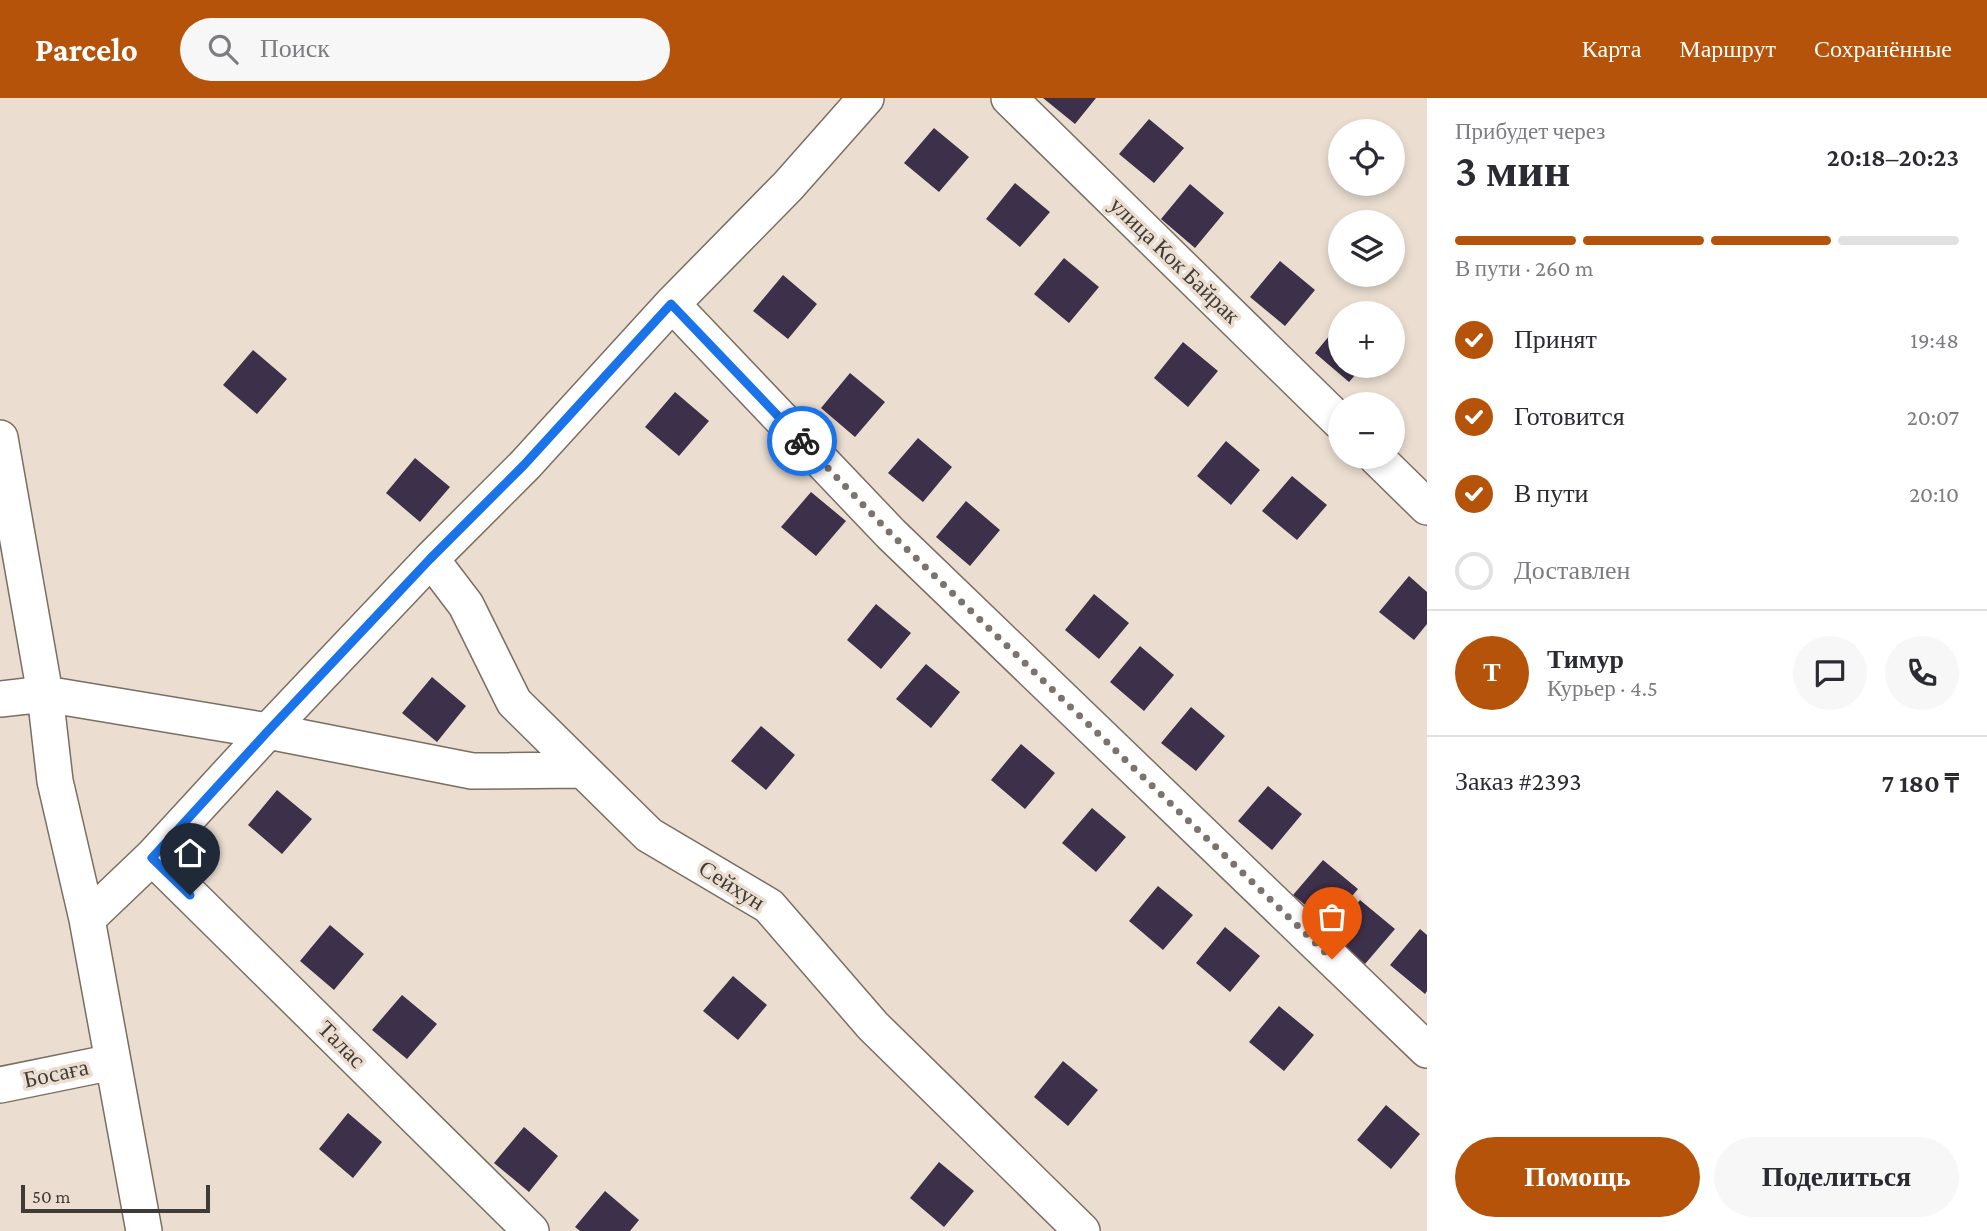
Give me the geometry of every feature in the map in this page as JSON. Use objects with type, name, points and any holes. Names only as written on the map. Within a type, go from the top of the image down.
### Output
[{"type":"street","points":[[87,919],[152,858],[430,559],[524,465],[671,304],[788,186],[866,98]]},
{"type":"street","name":"улица Кок Байрак","points":[[1009,98],[1328,410]]},
{"type":"street","points":[[671,304],[891,534],[1427,1050]]},
{"type":"street","points":[[0,439],[45,695],[55,781],[87,919],[144,1231]]},
{"type":"street","points":[[1388,469],[1427,507]]},
{"type":"street","name":"Сейхун","points":[[430,559],[466,605],[514,702],[649,835],[769,906],[873,1026],[1082,1231]]},
{"type":"street","points":[[0,699],[45,695],[268,731],[472,771],[583,770]]},
{"type":"street","name":"Талас","points":[[152,858],[531,1231]]},
{"type":"street","name":"Босаға","points":[[0,1085],[113,1062]]},
{"type":"building","points":[[1043,98],[1096,98],[1075,124]]},
{"type":"building","points":[[1149,119],[1184,148],[1154,183],[1119,154]]},
{"type":"building","points":[[934,128],[969,157],[939,192],[904,163]]},
{"type":"building","points":[[1015,183],[1050,212],[1020,247],[986,219]]},
{"type":"building","points":[[1190,184],[1224,213],[1195,248],[1161,219]]},
{"type":"building","points":[[1064,258],[1099,287],[1069,323],[1034,294]]},
{"type":"building","points":[[1280,261],[1315,290],[1285,326],[1250,297]]},
{"type":"building","points":[[783,275],[817,304],[788,339],[753,311]]},
{"type":"building","points":[[1328,337],[1328,364],[1315,353]]},
{"type":"building","points":[[1183,342],[1218,371],[1188,407],[1154,378]]},
{"type":"building","points":[[253,350],[287,379],[257,414],[223,385]]},
{"type":"building","points":[[850,373],[885,402],[855,437],[821,408]]},
{"type":"building","points":[[675,392],[709,421],[679,456],[645,427]]},
{"type":"building","points":[[918,438],[952,467],[923,502],[888,473]]},
{"type":"building","points":[[1226,441],[1260,470],[1231,505],[1197,476]]},
{"type":"building","points":[[415,458],[450,487],[420,522],[386,493]]},
{"type":"building","points":[[1292,476],[1327,505],[1297,540],[1262,511]]},
{"type":"building","points":[[811,492],[846,521],[816,556],[781,527]]},
{"type":"building","points":[[966,501],[1000,530],[970,566],[936,537]]},
{"type":"building","points":[[1409,576],[1427,592],[1427,624],[1414,640],[1379,612]]},
{"type":"building","points":[[1094,594],[1129,623],[1099,659],[1065,630]]},
{"type":"building","points":[[876,604],[911,633],[881,669],[847,640]]},
{"type":"building","points":[[1140,646],[1174,675],[1144,711],[1110,682]]},
{"type":"building","points":[[926,664],[960,692],[931,728],[896,699]]},
{"type":"building","points":[[432,677],[466,706],[437,742],[402,713]]},
{"type":"building","points":[[1191,707],[1225,736],[1196,771],[1161,743]]},
{"type":"building","points":[[761,726],[795,755],[766,790],[731,761]]},
{"type":"building","points":[[1021,744],[1055,773],[1025,809],[991,780]]},
{"type":"building","points":[[1268,786],[1302,814],[1272,850],[1238,821]]},
{"type":"building","points":[[277,790],[312,819],[282,854],[248,825]]},
{"type":"building","points":[[1092,808],[1126,837],[1096,872],[1062,843]]},
{"type":"building","points":[[1323,860],[1358,889],[1328,924],[1293,895]]},
{"type":"building","points":[[1158,886],[1193,915],[1163,950],[1129,921]]},
{"type":"building","points":[[1360,900],[1395,929],[1365,964],[1331,935]]},
{"type":"building","points":[[330,925],[364,954],[334,990],[300,961]]},
{"type":"building","points":[[1225,927],[1260,956],[1230,992],[1196,963]]},
{"type":"building","points":[[1420,929],[1427,935],[1425,994],[1390,965]]},
{"type":"building","points":[[733,976],[767,1005],[738,1040],[703,1011]]},
{"type":"building","points":[[402,995],[437,1024],[407,1059],[372,1030]]},
{"type":"building","points":[[1279,1006],[1314,1035],[1284,1071],[1249,1042]]},
{"type":"building","points":[[1063,1061],[1098,1090],[1068,1126],[1034,1097]]},
{"type":"building","points":[[1386,1105],[1420,1134],[1391,1169],[1357,1140]]},
{"type":"building","points":[[348,1113],[382,1142],[353,1178],[319,1149]]},
{"type":"building","points":[[524,1127],[558,1156],[529,1192],[494,1163]]},
{"type":"building","points":[[939,1162],[974,1191],[944,1227],[910,1198]]},
{"type":"building","points":[[605,1191],[639,1220],[630,1231],[580,1231],[575,1227]]},
{"type":"way so far","points":[[802,441],[891,534],[1332,959]]},
{"type":"route","points":[[190,895],[152,858],[430,559],[524,465],[671,304],[802,441]]}]
